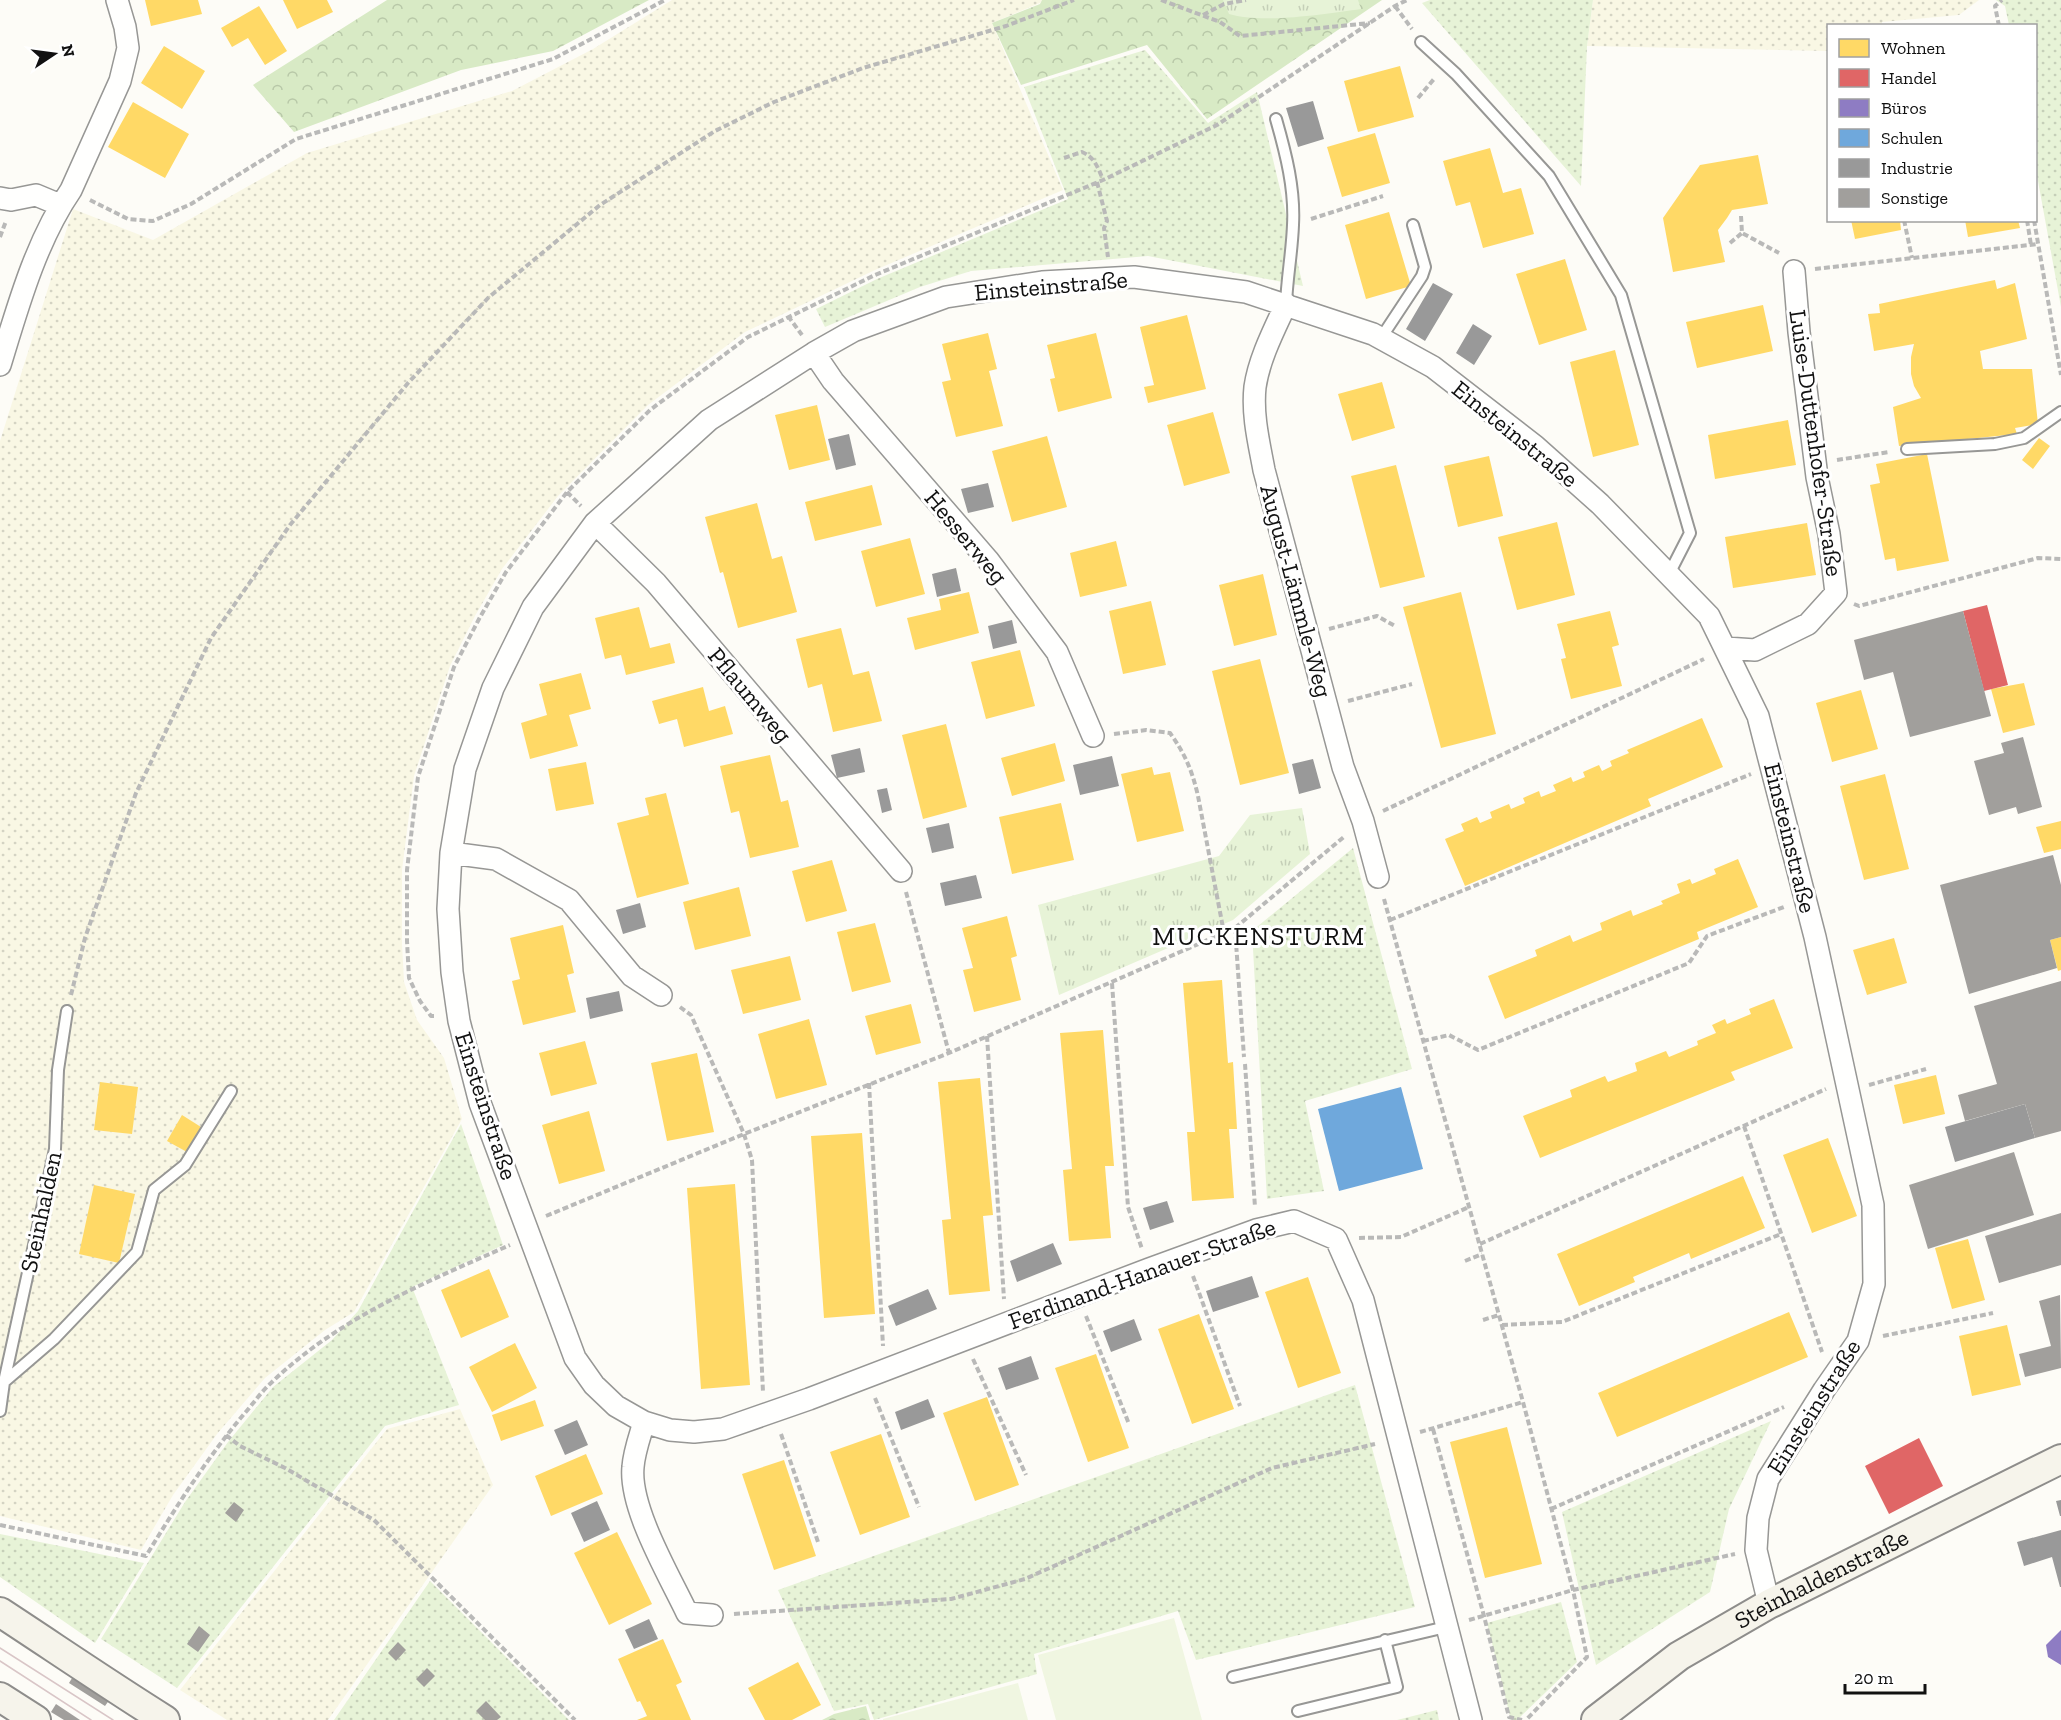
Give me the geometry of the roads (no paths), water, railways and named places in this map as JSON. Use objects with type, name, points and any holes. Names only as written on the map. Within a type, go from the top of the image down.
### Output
[{"type":"street","points":[[0,365],[40,247],[120,81],[128,48],[117,0]]},
{"type":"street","points":[[0,198],[11,200],[36,195],[65,198]]},
{"type":"street","name":"Luise-Duttenhofer-Straße","points":[[1726,648],[1755,650],[1808,624],[1836,593],[1829,534],[1816,463],[1799,332],[1794,271]]},
{"type":"street","name":"Einsteinstraße","points":[[644,1422],[616,1406],[594,1385],[575,1358],[480,1103],[459,1021],[452,972],[449,920],[451,853],[465,769],[493,688],[533,607],[595,523],[709,420],[814,352],[854,331],[946,297],[1042,282],[1134,277],[1246,292],[1381,338],[1433,367],[1535,446],[1600,504],[1709,616],[1758,716],[1805,898],[1873,1205],[1874,1284],[1858,1341],[1768,1479],[1758,1518],[1756,1550],[1769,1604]]},
{"type":"street","name":"August-Lämmle-Weg","points":[[1286,304],[1269,340],[1256,387],[1256,426],[1264,470],[1343,767],[1363,821],[1378,877]]},
{"type":"street","name":"Hesserweg","points":[[814,352],[832,381],[988,560],[1057,652],[1093,736]]},
{"type":"street","name":"Pflaumweg","points":[[595,523],[656,583],[901,872]]},
{"type":"street","points":[[451,853],[496,859],[569,900],[632,976],[661,995]]},
{"type":"street","name":"Ferdinand-Hanauer-Straße","points":[[644,1422],[670,1430],[694,1432],[723,1429],[867,1377],[1186,1255],[1256,1230],[1294,1221],[1336,1239],[1363,1300],[1446,1627]]},
{"type":"street","points":[[644,1422],[633,1468],[635,1490],[644,1521],[687,1613],[712,1615]]},
{"type":"street","name":"Steinhaldenstraße","points":[[1596,1720],[1678,1656],[1769,1604],[2061,1459]]},
{"type":"street","points":[[0,1612],[165,1720]]},
{"type":"street","points":[[1446,1627],[1471,1720]]},
{"type":"street","points":[[0,1697],[36,1720]]},
{"type":"lane","points":[[1421,42],[1446,65],[1549,176],[1621,295],[1690,533],[1669,574]]},
{"type":"lane","points":[[1276,119],[1288,160],[1293,224],[1286,304]]},
{"type":"lane","points":[[1381,338],[1422,276],[1425,267],[1413,225]]},
{"type":"lane","points":[[1907,449],[1995,444],[2024,438],[2061,412]]},
{"type":"lane","name":"Steinhalden","points":[[0,1411],[4,1382],[55,1149],[58,1070],[67,1011]]},
{"type":"lane","points":[[4,1382],[54,1339],[137,1252],[154,1190],[185,1165],[231,1091]]},
{"type":"lane","points":[[1233,1677],[1446,1627]]},
{"type":"lane","points":[[1298,1711],[1397,1687],[1385,1640]]},
{"type":"tram line","points":[[0,1648],[113,1720]]},
{"type":"tram line","points":[[0,1661],[91,1720]]},
{"type":"district","name":"MUCKENSTURM","points":[[1259,936]]}]
